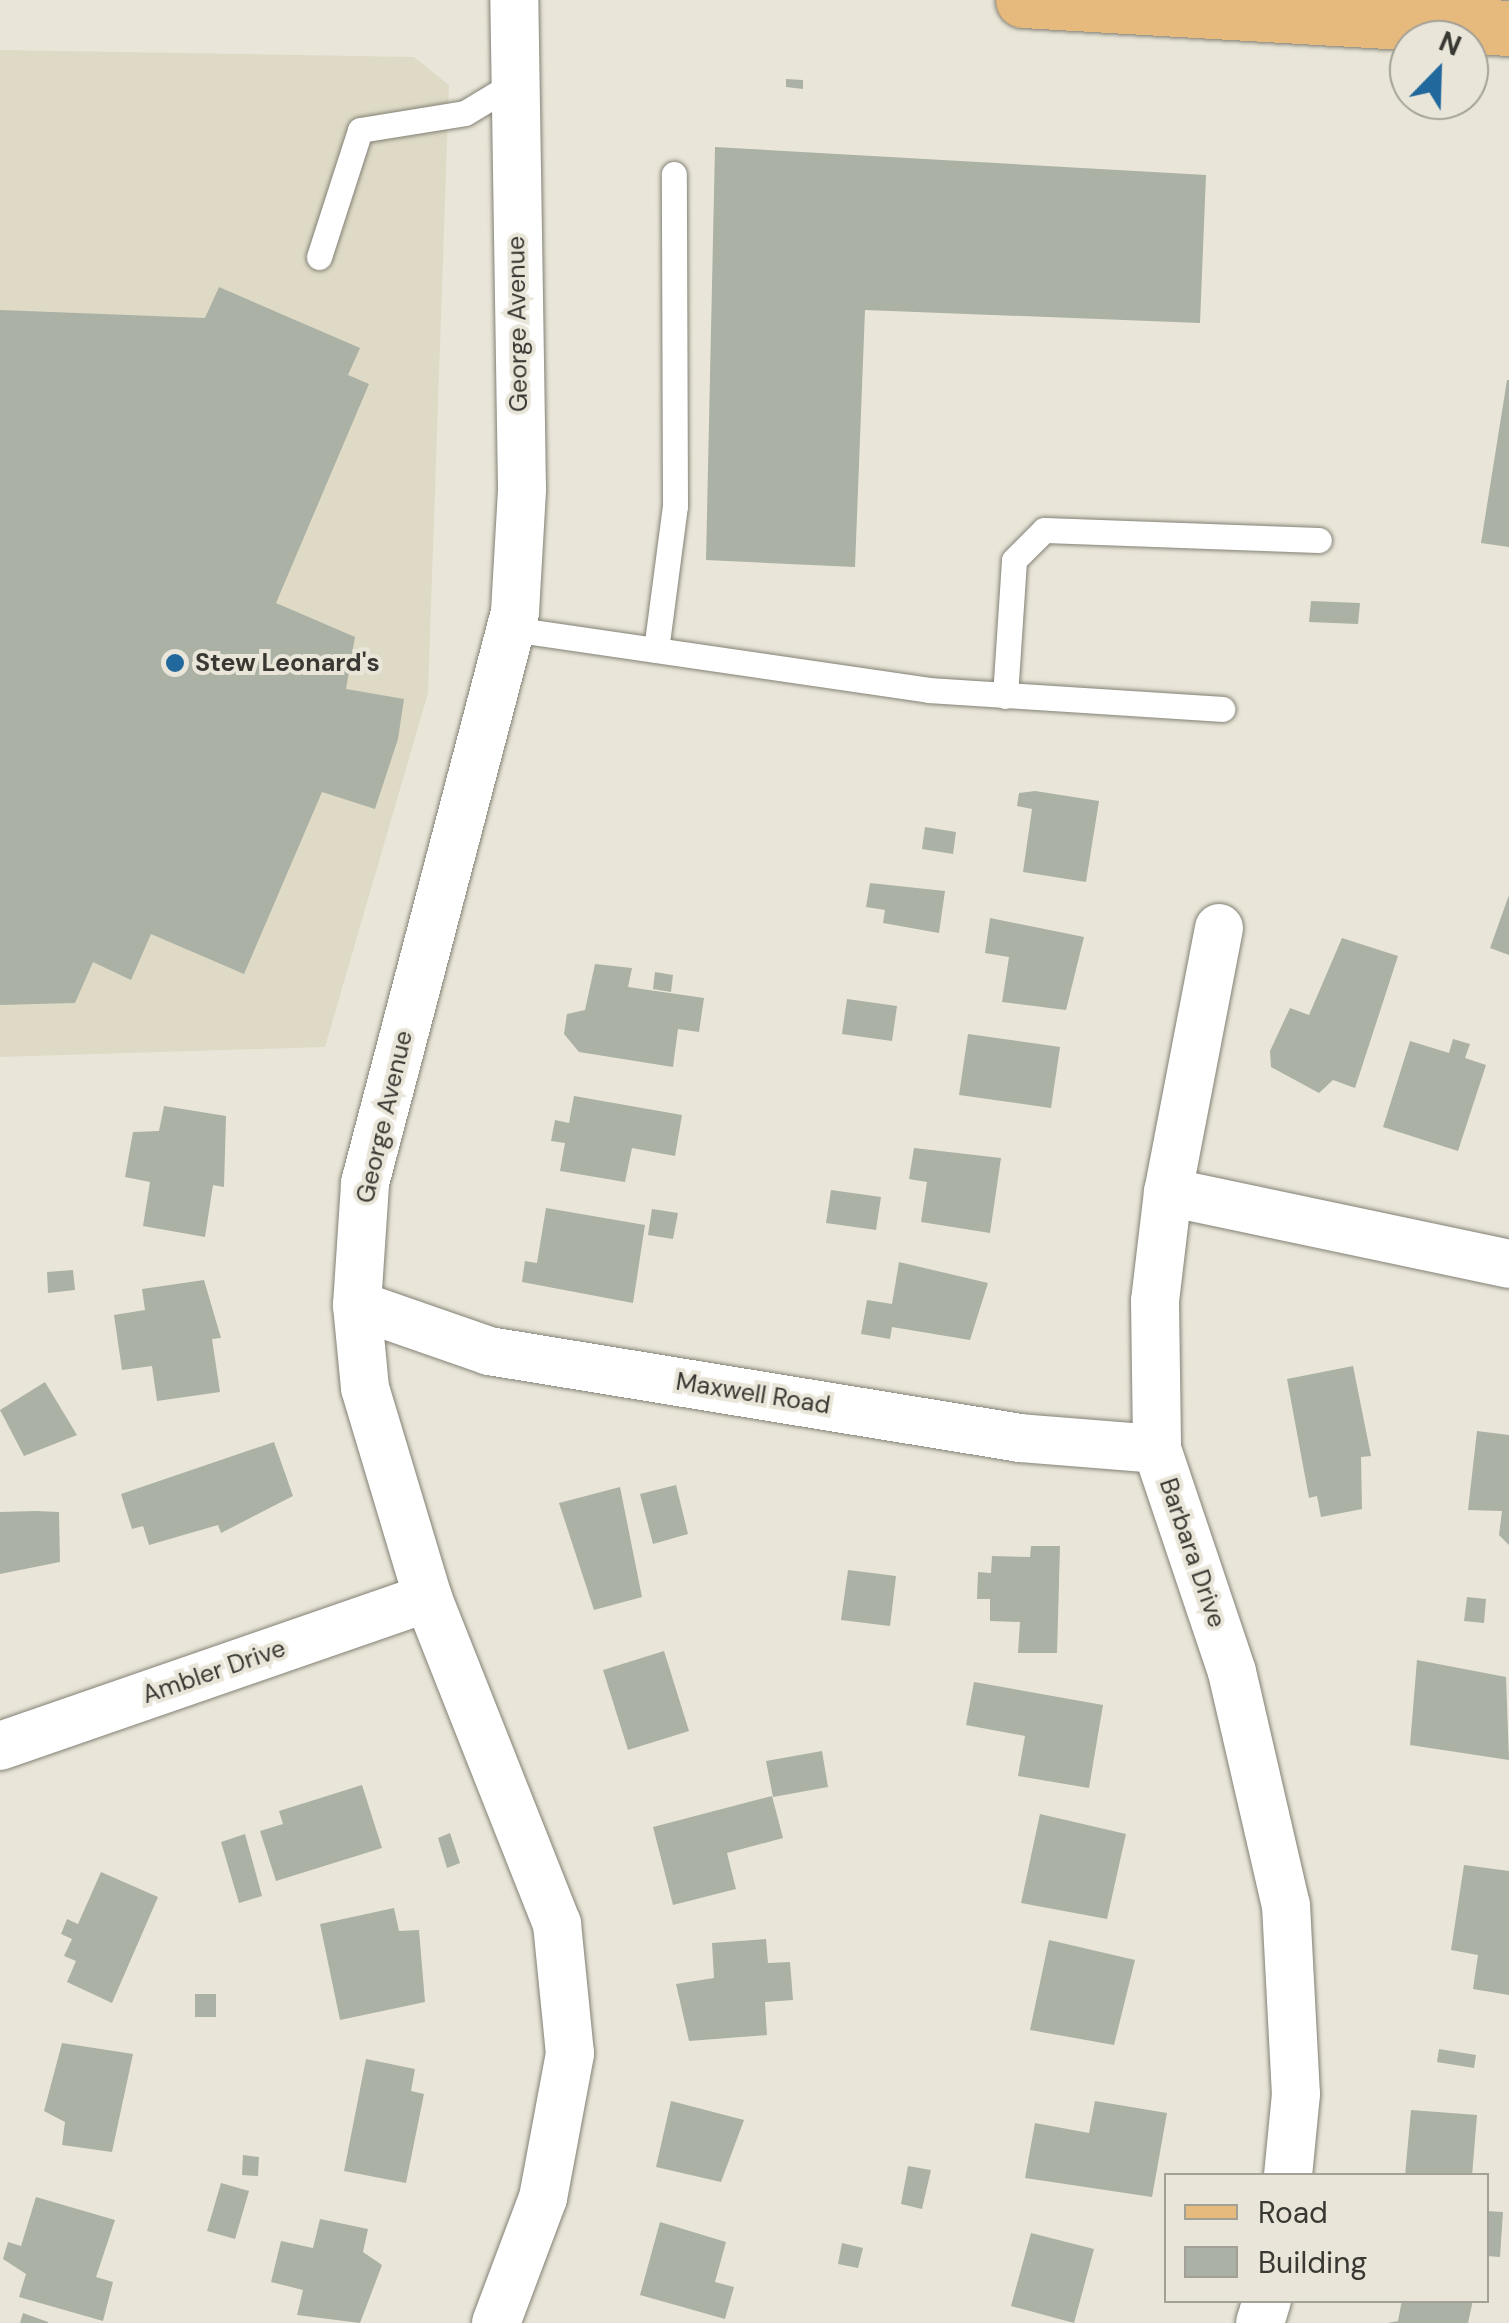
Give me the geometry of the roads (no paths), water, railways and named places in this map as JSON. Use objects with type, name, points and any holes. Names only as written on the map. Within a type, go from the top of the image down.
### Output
[{"type":"main road","points":[[1022,0],[1509,28]]},
{"type":"street","name":"George Avenue","points":[[496,2323],[542,2198],[570,2054],[557,1924],[428,1598],[365,1388],[358,1305],[365,1183],[511,629],[522,489],[512,84],[514,0]]},
{"type":"street","name":"Barbara Drive","points":[[1219,928],[1168,1192],[1155,1301],[1157,1449],[1232,1672],[1286,1905],[1296,2094],[1288,2173]]},
{"type":"street","points":[[1168,1192],[1509,1264]]},
{"type":"street","name":"Maxwell Road","points":[[358,1305],[488,1351],[1020,1438],[1157,1449]]},
{"type":"street","name":"Ambler Drive","points":[[0,1746],[428,1598]]},
{"type":"lane","points":[[320,257],[360,130],[465,114],[512,84]]},
{"type":"lane","points":[[656,650],[675,506],[674,174]]},
{"type":"lane","points":[[1005,696],[1014,560],[1044,530],[1319,540]]},
{"type":"lane","points":[[511,629],[1005,696],[1222,709]]},
{"type":"place","name":"Stew Leonard's","points":[[175,663]]}]
